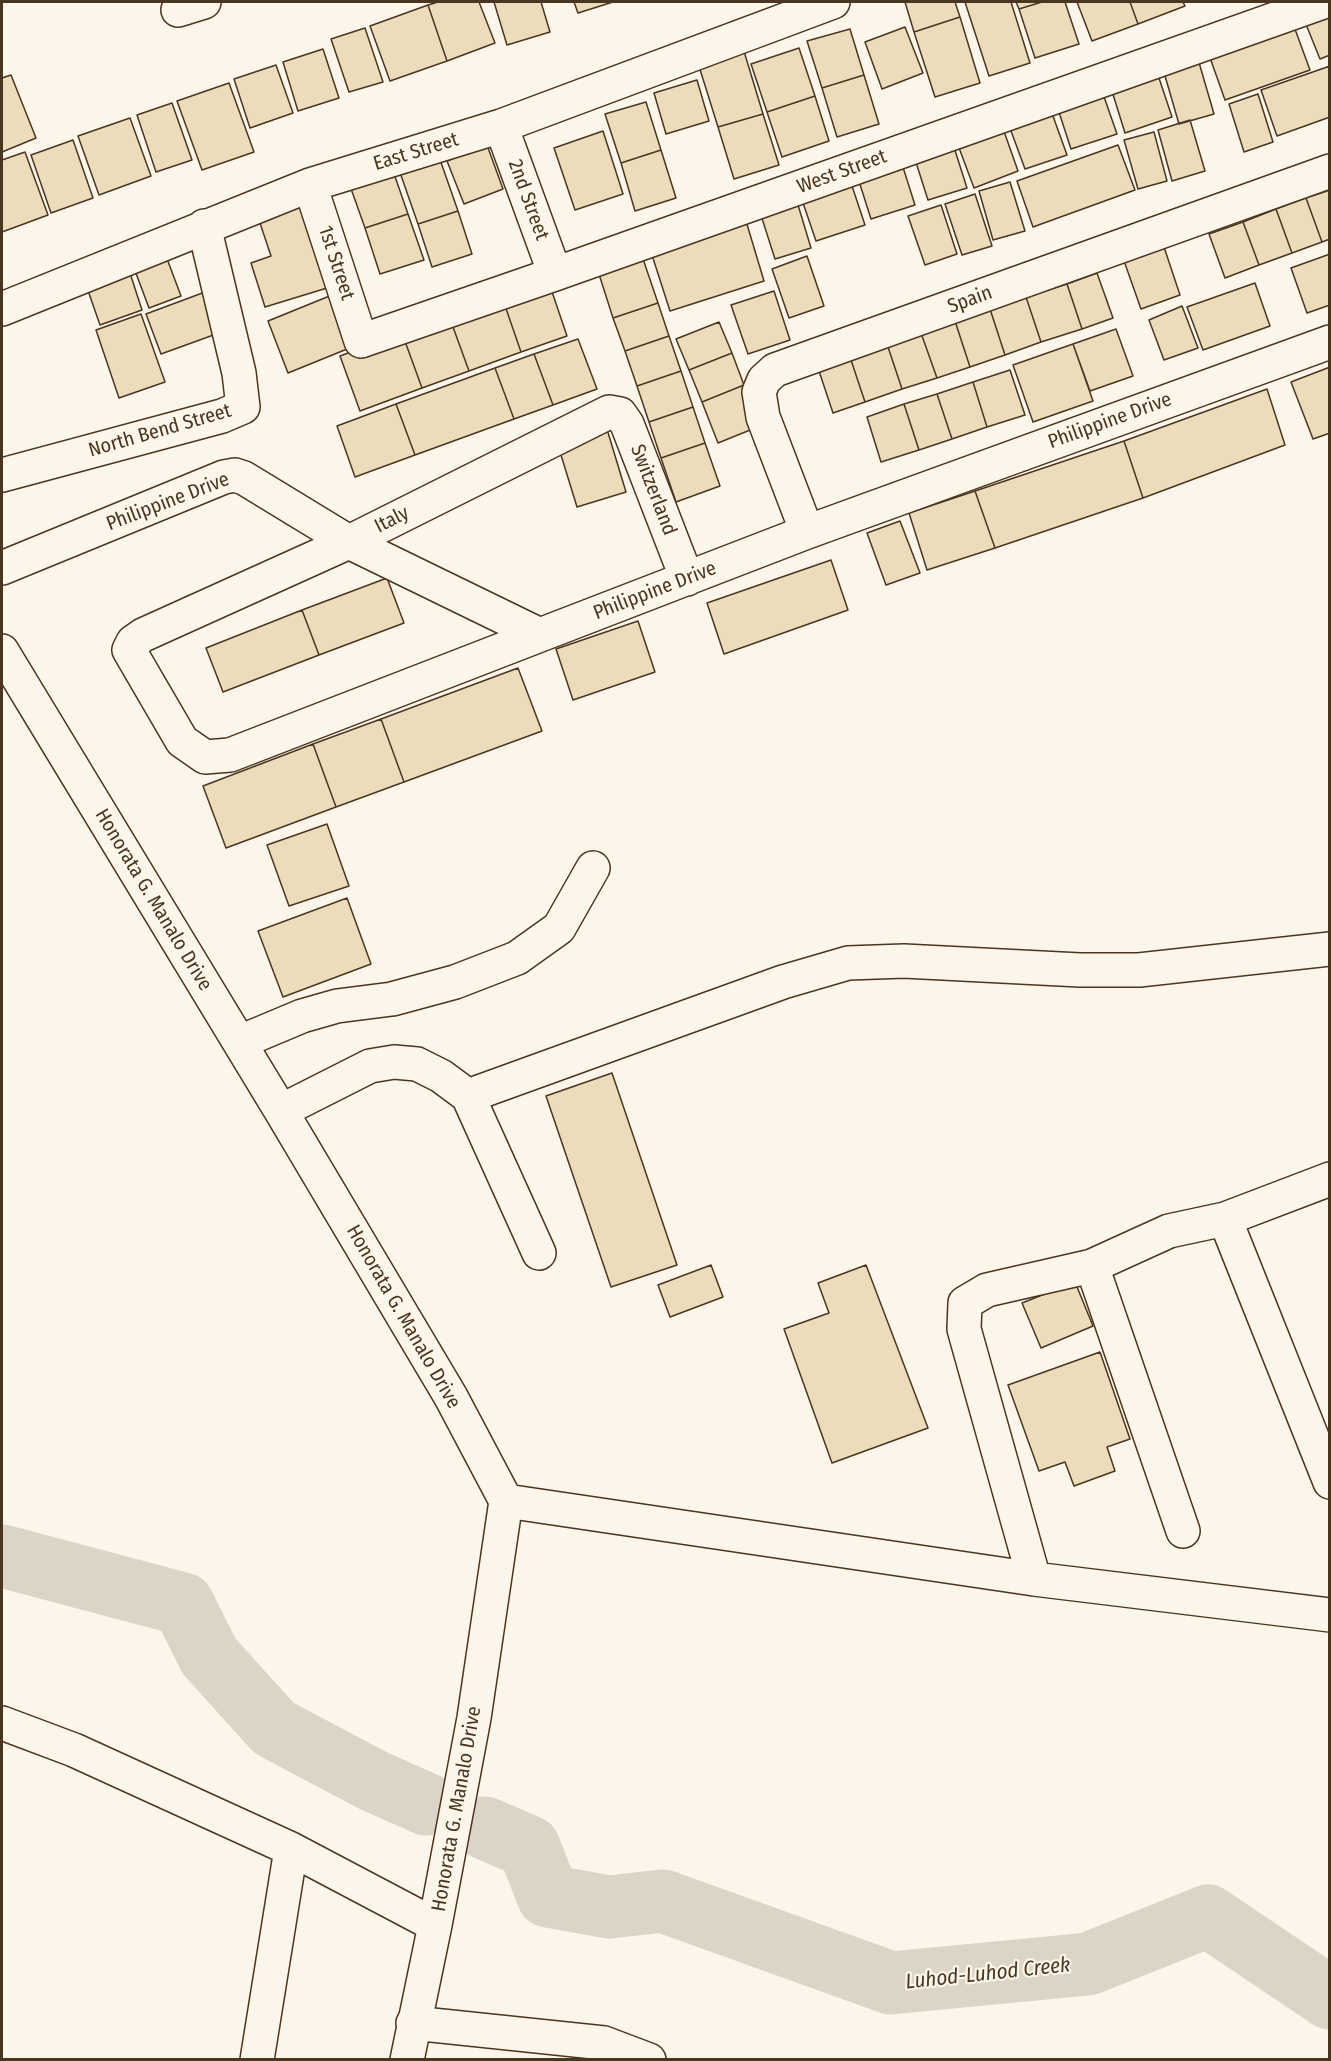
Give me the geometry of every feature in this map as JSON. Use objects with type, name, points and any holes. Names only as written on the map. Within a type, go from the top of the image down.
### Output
[{"type":"street","name":"East Street","points":[[2,309],[310,185],[501,126],[833,2]]},
{"type":"street","name":"West Street","points":[[361,341],[1323,2]]},
{"type":"street","name":"2nd Street","points":[[501,126],[555,274]]},
{"type":"street","name":"Spain","points":[[807,532],[763,417],[759,392],[764,380],[775,370],[1329,171]]},
{"type":"street","name":"1st Street","points":[[310,185],[361,341]]},
{"type":"street","name":"North Bend Street","points":[[2,475],[222,416],[243,407],[239,373],[204,226]]},
{"type":"street","name":"Philippine Drive","points":[[2,568],[224,477],[244,477],[349,542],[540,635],[807,532],[1329,342]]},
{"type":"street","name":"Italy","points":[[540,635],[230,754],[205,757],[182,741],[129,650],[138,638],[349,542],[609,412]]},
{"type":"street","name":"Switzerland","points":[[609,412],[620,414],[627,424],[687,579]]},
{"type":"street","name":"Honorata G. Manalo Drive","points":[[2,651],[240,1042],[451,1397],[506,1501],[474,1718],[407,2060]]},
{"type":"street","points":[[240,1042],[302,1016],[338,1006],[392,999],[454,982],[518,958],[559,928],[593,868]]},
{"type":"street","points":[[468,1096],[783,981],[848,963],[904,961],[1080,970],[1139,970],[1329,950]]},
{"type":"street","points":[[281,1111],[370,1066],[394,1062],[417,1064],[441,1076],[468,1096],[539,1253]]},
{"type":"street","points":[[1034,1579],[964,1329],[965,1303],[987,1290],[1092,1266],[1169,1231],[1225,1219],[1329,1179]]},
{"type":"street","points":[[1225,1219],[1329,1482]]},
{"type":"street","points":[[1092,1266],[1183,1531]]},
{"type":"street","points":[[506,1501],[1034,1579],[1329,1615]]},
{"type":"street","points":[[2,1723],[74,1750],[291,1850],[435,1925]]},
{"type":"street","points":[[257,2060],[291,1850]]},
{"type":"street","points":[[413,2023],[604,2043],[649,2060]]},
{"type":"building","points":[[438,2],[479,2],[495,43],[447,61],[428,5]]},
{"type":"building","points":[[494,2],[541,2],[550,32],[507,45]]},
{"type":"building","points":[[574,2],[613,2],[578,13]]},
{"type":"building","points":[[905,2],[955,2],[960,17],[914,32]]},
{"type":"building","points":[[965,2],[1011,2],[1030,63],[989,76]]},
{"type":"building","points":[[1016,2],[1042,2],[1019,9]]},
{"type":"building","points":[[1042,2],[1065,2],[1079,44],[1035,58],[1019,9]]},
{"type":"building","points":[[1077,2],[1130,2],[1138,24],[1092,41]]},
{"type":"building","points":[[1130,2],[1183,2],[1185,6],[1138,24]]},
{"type":"building","points":[[428,5],[447,61],[390,81],[370,26]]},
{"type":"building","points":[[1330,7],[1330,55],[1320,59],[1303,17]]},
{"type":"building","points":[[960,17],[980,83],[935,97],[914,32]]},
{"type":"building","points":[[1292,21],[1310,70],[1225,100],[1208,52]]},
{"type":"building","points":[[905,27],[923,73],[882,89],[865,42]]},
{"type":"building","points":[[365,28],[383,82],[349,92],[331,39]]},
{"type":"building","points":[[850,29],[864,75],[822,88],[807,41]]},
{"type":"building","points":[[743,48],[763,114],[718,127],[698,63]]},
{"type":"building","points":[[799,48],[815,96],[767,112],[751,64]]},
{"type":"building","points":[[323,49],[339,98],[298,111],[283,62]]},
{"type":"building","points":[[1198,59],[1214,114],[1179,124],[1163,69]]},
{"type":"building","points":[[276,65],[293,113],[250,128],[234,79]]},
{"type":"building","points":[[1330,66],[1330,117],[1277,136],[1261,90]]},
{"type":"building","points":[[1157,72],[1172,117],[1125,133],[1111,88]]},
{"type":"building","points":[[11,75],[36,138],[2,152],[2,78]]},
{"type":"building","points":[[864,75],[879,124],[837,137],[822,88]]},
{"type":"building","points":[[697,80],[709,121],[666,134],[654,93]]},
{"type":"building","points":[[229,83],[254,152],[202,170],[177,101]]},
{"type":"building","points":[[1102,91],[1117,134],[1071,149],[1057,106]]},
{"type":"building","points":[[1258,94],[1273,142],[1244,152],[1229,104]]},
{"type":"building","points":[[815,96],[829,141],[782,157],[767,112]]},
{"type":"building","points":[[646,102],[661,150],[621,163],[605,114]]},
{"type":"building","points":[[172,103],[192,160],[156,172],[137,115]]},
{"type":"building","points":[[1049,105],[1067,155],[1025,169],[1007,120]]},
{"type":"building","points":[[763,114],[779,165],[734,179],[718,127]]},
{"type":"building","points":[[130,118],[151,176],[99,195],[78,136]]},
{"type":"building","points":[[1000,120],[1018,171],[974,188],[955,137]]},
{"type":"building","points":[[1190,120],[1205,171],[1172,181],[1158,130]]},
{"type":"building","points":[[603,131],[623,194],[575,210],[554,148]]},
{"type":"building","points":[[1154,132],[1167,181],[1138,189],[1124,140]]},
{"type":"building","points":[[73,140],[93,198],[51,213],[31,155]]},
{"type":"building","points":[[952,141],[967,188],[928,200],[913,153]]},
{"type":"building","points":[[487,145],[503,189],[464,204],[447,161]]},
{"type":"building","points":[[1118,145],[1135,190],[1033,227],[1017,181]]},
{"type":"building","points":[[661,150],[676,198],[635,211],[621,163]]},
{"type":"building","points":[[437,151],[458,211],[418,224],[397,164]]},
{"type":"building","points":[[25,152],[48,215],[2,232],[2,160]]},
{"type":"building","points":[[901,161],[915,205],[871,219],[857,175]]},
{"type":"building","points":[[392,168],[408,214],[365,228],[349,183]]},
{"type":"building","points":[[850,180],[865,225],[816,241],[801,197]]},
{"type":"building","points":[[1010,182],[1025,231],[993,240],[979,191]]},
{"type":"building","points":[[1330,190],[1330,239],[1322,242],[1306,198]]},
{"type":"building","points":[[975,194],[992,246],[962,255],[945,204]]},
{"type":"building","points":[[795,195],[811,248],[775,259],[758,206]]},
{"type":"building","points":[[297,198],[327,288],[265,307],[251,263],[271,256],[256,211]]},
{"type":"building","points":[[1306,198],[1322,242],[1292,253],[1276,209]]},
{"type":"building","points":[[941,205],[957,254],[925,265],[908,216]]},
{"type":"building","points":[[1276,209],[1292,253],[1259,265],[1243,222]]},
{"type":"building","points":[[458,211],[472,254],[432,267],[418,224]]},
{"type":"building","points":[[408,214],[424,260],[380,274],[365,228]]},
{"type":"building","points":[[746,221],[764,281],[670,311],[651,252]]},
{"type":"building","points":[[1243,222],[1259,265],[1225,278],[1209,234]]},
{"type":"building","points":[[1163,244],[1180,295],[1141,309],[1123,258]]},
{"type":"building","points":[[163,248],[181,296],[149,308],[131,260]]},
{"type":"building","points":[[1330,254],[1330,305],[1307,313],[1291,268]]},
{"type":"building","points":[[642,256],[658,303],[613,318],[598,271]]},
{"type":"building","points":[[807,256],[824,306],[789,318],[772,269]]},
{"type":"building","points":[[127,264],[142,310],[100,325],[84,279]]},
{"type":"building","points":[[1097,273],[1113,318],[1082,329],[1067,284]]},
{"type":"building","points":[[548,280],[567,336],[521,352],[502,297]]},
{"type":"building","points":[[1255,283],[1270,326],[1203,350],[1187,307]]},
{"type":"building","points":[[1067,284],[1082,329],[1041,342],[1026,297]]},
{"type":"building","points":[[774,291],[790,340],[748,354],[731,305]]},
{"type":"building","points":[[205,292],[219,333],[161,354],[146,314]]},
{"type":"building","points":[[332,295],[352,347],[288,373],[268,321]]},
{"type":"building","points":[[502,297],[521,352],[469,371],[449,316]]},
{"type":"building","points":[[1026,297],[1041,342],[1005,355],[990,309]]},
{"type":"building","points":[[658,303],[669,336],[625,351],[613,318]]},
{"type":"building","points":[[1182,306],[1198,348],[1164,360],[1149,320]]},
{"type":"building","points":[[990,309],[1005,355],[970,367],[955,321]]},
{"type":"building","points":[[141,314],[165,382],[119,398],[96,330]]},
{"type":"building","points":[[449,316],[469,371],[422,388],[402,333]]},
{"type":"building","points":[[955,321],[970,367],[937,378],[921,333]]},
{"type":"building","points":[[719,322],[732,353],[689,370],[676,339]]},
{"type":"building","points":[[1116,329],[1133,376],[1090,391],[1073,344]]},
{"type":"building","points":[[402,333],[422,388],[360,411],[340,356]]},
{"type":"building","points":[[921,333],[937,378],[902,389],[887,344]]},
{"type":"building","points":[[669,336],[681,371],[637,386],[625,351]]},
{"type":"building","points":[[578,339],[597,389],[553,405],[534,354]]},
{"type":"building","points":[[887,344],[902,389],[865,402],[850,357]]},
{"type":"building","points":[[1073,344],[1093,401],[1033,422],[1013,365]]},
{"type":"building","points":[[732,353],[744,385],[702,402],[689,370]]},
{"type":"building","points":[[534,354],[553,405],[514,419],[495,368]]},
{"type":"building","points":[[850,357],[865,402],[833,413],[818,368]]},
{"type":"building","points":[[1330,367],[1330,433],[1313,439],[1291,382]]},
{"type":"building","points":[[495,368],[514,419],[415,455],[396,404]]},
{"type":"building","points":[[1010,370],[1025,415],[987,427],[973,382]]},
{"type":"building","points":[[681,371],[693,407],[649,422],[637,386]]},
{"type":"building","points":[[973,382],[987,427],[952,439],[937,394]]},
{"type":"building","points":[[744,385],[760,426],[718,443],[702,402]]},
{"type":"building","points":[[1267,389],[1285,445],[1143,498],[1124,441]]},
{"type":"building","points":[[937,394],[952,439],[919,450],[904,404]]},
{"type":"building","points":[[396,404],[415,455],[355,477],[337,426]]},
{"type":"building","points":[[904,404],[919,450],[881,462],[867,417]]},
{"type":"building","points":[[693,407],[705,443],[661,458],[649,422]]},
{"type":"building","points":[[606,426],[626,492],[577,507],[557,442]]},
{"type":"building","points":[[1124,441],[1143,498],[995,548],[975,491]]},
{"type":"building","points":[[705,443],[720,486],[676,502],[661,458]]},
{"type":"building","points":[[975,491],[995,548],[927,570],[909,513]]},
{"type":"building","points":[[900,521],[920,573],[886,585],[867,533]]},
{"type":"building","points":[[831,560],[848,610],[724,654],[707,603]]},
{"type":"building","points":[[387,578],[404,623],[319,655],[302,610]]},
{"type":"building","points":[[302,610],[319,655],[223,692],[206,648]]},
{"type":"building","points":[[638,621],[655,672],[573,700],[556,649]]},
{"type":"building","points":[[518,668],[542,731],[404,782],[381,719]]},
{"type":"building","points":[[381,719],[404,782],[336,807],[313,744]]},
{"type":"building","points":[[313,744],[336,807],[226,848],[203,786]]},
{"type":"building","points":[[327,824],[349,886],[289,906],[267,845]]},
{"type":"building","points":[[347,898],[371,964],[283,997],[258,931]]},
{"type":"building","points":[[612,1073],[677,1265],[611,1287],[546,1096]]},
{"type":"building","points":[[711,1265],[723,1297],[670,1317],[658,1285]]},
{"type":"building","points":[[866,1265],[928,1428],[832,1463],[784,1329],[829,1313],[818,1283]]},
{"type":"building","points":[[1075,1282],[1093,1326],[1041,1348],[1022,1303]]},
{"type":"building","points":[[1100,1352],[1130,1439],[1107,1447],[1115,1471],[1074,1486],[1065,1462],[1039,1471],[1008,1385]]},
{"type":"waterway","name":"Luhod-Luhod Creek","points":[[2,1556],[183,1604],[209,1656],[274,1728],[374,1781],[426,1804]]},
{"type":"waterway","name":"Luhod-Luhod Creek","points":[[485,1828],[529,1847],[548,1896],[609,1907],[663,1901],[891,1983],[1088,1964],[1208,1916],[1330,1998]]}]
